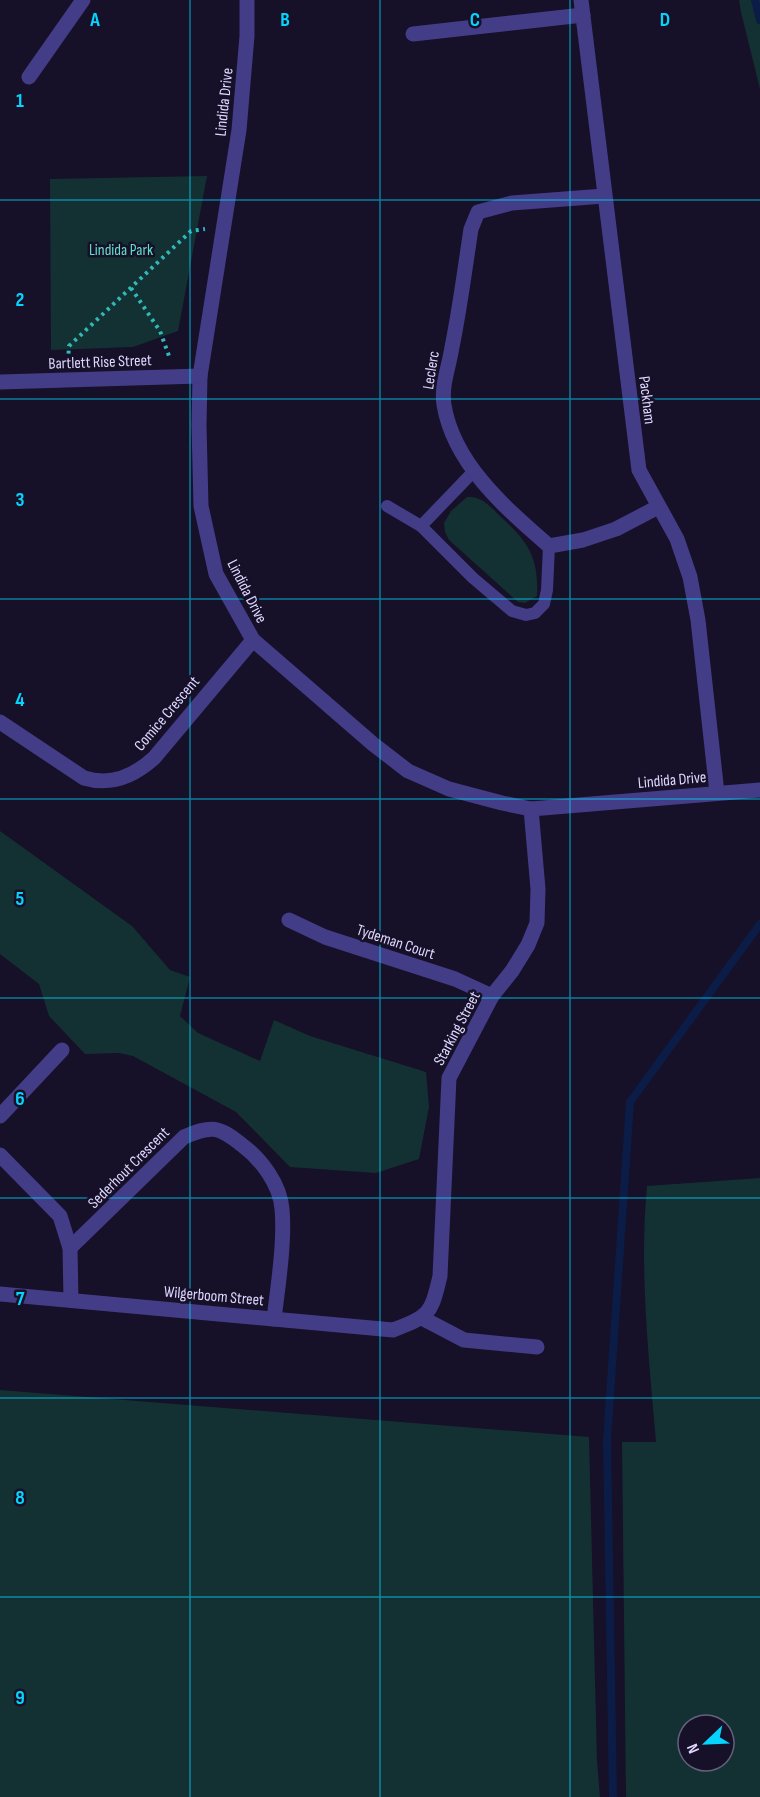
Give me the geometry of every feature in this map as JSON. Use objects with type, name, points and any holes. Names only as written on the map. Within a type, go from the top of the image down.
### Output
[{"type":"street","points":[[29,77],[83,0]]},
{"type":"street","name":"Lindida Drive","points":[[247,0],[247,36],[239,130],[200,376],[199,425],[201,506],[216,574],[253,640],[373,744],[408,771],[449,789],[502,804],[531,808],[760,790]]},
{"type":"street","points":[[413,34],[582,8]]},
{"type":"street","name":"Packham","points":[[582,8],[639,470],[677,539],[690,578],[698,620],[717,793]]},
{"type":"street","name":"Leclerc","points":[[549,546],[491,493],[474,471],[452,433],[444,405],[444,379],[452,349],[471,229],[478,212],[512,202],[604,196]]},
{"type":"street","name":"Bartlett Rise Street","points":[[0,382],[200,376]]},
{"type":"street","points":[[549,546],[583,540],[616,529],[658,507]]},
{"type":"street","name":"Comice Crescent","points":[[0,722],[84,778],[99,782],[112,781],[146,766],[154,758],[253,640]]},
{"type":"street","name":"Starking Street","points":[[422,1318],[434,1301],[440,1276],[449,1078],[492,996],[512,971],[528,945],[537,922],[538,889],[531,808]]},
{"type":"street","name":"Tydeman Court","points":[[289,920],[325,937],[455,979],[492,996]]},
{"type":"street","points":[[0,1116],[62,1050]]},
{"type":"street","name":"Sederhout Crescent","points":[[70,1248],[184,1137],[204,1128],[224,1131],[252,1153],[275,1184],[282,1208],[274,1319]]},
{"type":"street","points":[[0,1155],[60,1216],[70,1248],[71,1300]]},
{"type":"street","name":"Wilgerboom Street","points":[[0,1294],[393,1330],[422,1318]]},
{"type":"street","points":[[422,1318],[464,1340],[537,1347]]},
{"type":"lane","points":[[421,526],[474,471]]},
{"type":"lane","points":[[387,507],[421,526],[473,578],[512,611],[526,615],[535,613],[544,604],[549,546]]},
{"type":"path","points":[[67,380],[69,346],[191,231],[224,226]]},
{"type":"path","points":[[131,288],[160,331],[177,376]]},
{"type":"green space","points":[[739,0],[760,0],[760,89],[741,12]]},
{"type":"green space","name":"Lindida Park","points":[[207,176],[178,331],[133,347],[51,350],[50,179]]},
{"type":"green space","points":[[467,497],[476,498],[488,505],[509,524],[524,542],[536,570],[537,596],[525,603],[518,602],[449,540],[444,523],[451,511]]},
{"type":"green space","points":[[0,831],[132,926],[170,970],[190,977],[180,1016],[198,1033],[260,1061],[274,1020],[310,1036],[426,1072],[429,1107],[419,1159],[376,1173],[290,1167],[236,1112],[133,1056],[119,1053],[85,1054],[49,1016],[39,984],[0,954]]},
{"type":"green space","points":[[760,1178],[760,1797],[626,1797],[622,1442],[656,1442],[644,1282],[647,1186]]},
{"type":"green space","points":[[0,1390],[589,1437],[597,1761],[600,1797],[0,1797]]},
{"type":"waterway","points":[[755,0],[760,20]]},
{"type":"waterway","points":[[613,1797],[607,1440],[630,1102],[760,924]]}]
